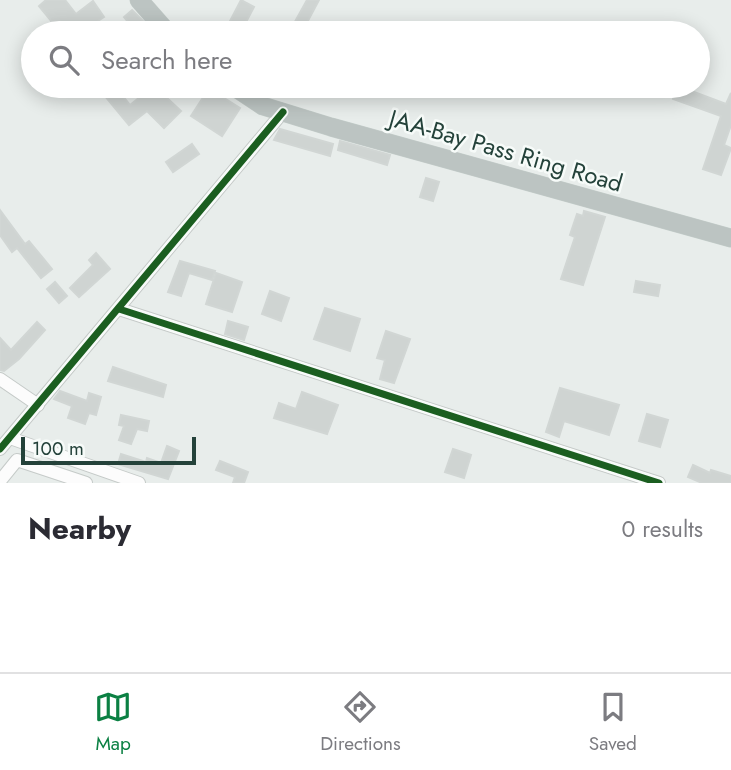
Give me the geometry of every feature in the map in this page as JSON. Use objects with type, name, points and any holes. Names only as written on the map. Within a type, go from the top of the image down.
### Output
[{"type":"highway","points":[[139,0],[156,21]]},
{"type":"highway","name":"JAA-Bay Pass Ring Road","points":[[251,98],[263,106],[357,135],[731,238]]},
{"type":"street","points":[[0,449],[283,112]]},
{"type":"street","points":[[119,309],[659,483]]},
{"type":"street","points":[[0,379],[38,405]]},
{"type":"street","points":[[10,438],[139,483]]},
{"type":"street","points":[[0,481],[17,460],[86,483]]},
{"type":"building","points":[[46,0],[65,0],[76,14],[93,1],[104,17],[98,21],[51,21],[39,6]]},
{"type":"building","points":[[241,0],[254,7],[247,21],[230,21]]},
{"type":"building","points":[[307,0],[319,0],[308,21],[295,21]]},
{"type":"building","points":[[132,10],[143,21],[127,21],[124,17]]},
{"type":"building","points":[[731,93],[731,125],[724,145],[731,148],[721,175],[703,169],[721,116],[673,99],[710,98],[726,104]]},
{"type":"building","points":[[106,98],[124,98],[130,105],[139,98],[167,98],[181,111],[164,128],[147,111],[129,125]]},
{"type":"building","points":[[203,98],[224,98],[240,108],[222,136],[191,116]]},
{"type":"building","points":[[280,129],[333,144],[330,156],[274,140]]},
{"type":"building","points":[[340,141],[390,155],[387,165],[338,150]]},
{"type":"building","points":[[192,144],[199,154],[173,172],[166,162]]},
{"type":"building","points":[[426,178],[439,182],[433,201],[420,197]]},
{"type":"building","points":[[0,210],[25,244],[29,241],[52,269],[41,278],[17,248],[12,252],[0,235]]},
{"type":"building","points":[[584,211],[605,217],[583,285],[561,279],[575,237],[570,235],[577,214],[583,216]]},
{"type":"building","points":[[96,253],[110,269],[79,297],[70,288],[93,265],[89,260]]},
{"type":"building","points":[[180,261],[215,271],[212,280],[189,273],[181,296],[168,292]]},
{"type":"building","points":[[216,273],[242,282],[232,312],[206,304]]},
{"type":"building","points":[[636,281],[660,285],[658,296],[634,292]]},
{"type":"building","points":[[55,282],[67,296],[59,303],[47,289]]},
{"type":"building","points":[[270,291],[289,298],[281,321],[262,314]]},
{"type":"building","points":[[325,308],[360,319],[350,351],[314,339]]},
{"type":"building","points":[[228,321],[248,327],[244,340],[225,334]]},
{"type":"building","points":[[37,322],[45,330],[19,359],[4,371],[0,370],[0,338],[11,350]]},
{"type":"building","points":[[386,331],[410,339],[394,383],[380,379],[385,360],[377,358]]},
{"type":"building","points":[[113,367],[166,385],[163,397],[108,381]]},
{"type":"building","points":[[560,388],[619,405],[609,435],[564,421],[559,437],[546,432]]},
{"type":"building","points":[[60,391],[87,401],[89,393],[101,397],[96,415],[89,413],[85,424],[68,418],[72,406],[54,399]]},
{"type":"building","points":[[302,392],[338,405],[327,434],[274,418],[279,403],[296,409]]},
{"type":"building","points":[[647,414],[668,420],[660,447],[639,441]]},
{"type":"building","points":[[121,415],[149,421],[147,431],[137,429],[131,444],[119,440],[124,426],[119,425]]},
{"type":"building","points":[[167,446],[179,451],[168,479],[118,464],[121,454],[146,462],[147,458],[161,463]]},
{"type":"building","points":[[453,449],[471,455],[464,478],[445,472]]},
{"type":"building","points":[[220,461],[248,472],[244,483],[233,483],[235,477],[216,470]]},
{"type":"building","points":[[693,465],[710,473],[711,470],[731,476],[731,483],[702,483],[688,477]]},
{"type":"cycle path","points":[[0,449],[283,112]]},
{"type":"cycle path","points":[[119,309],[659,483]]}]
